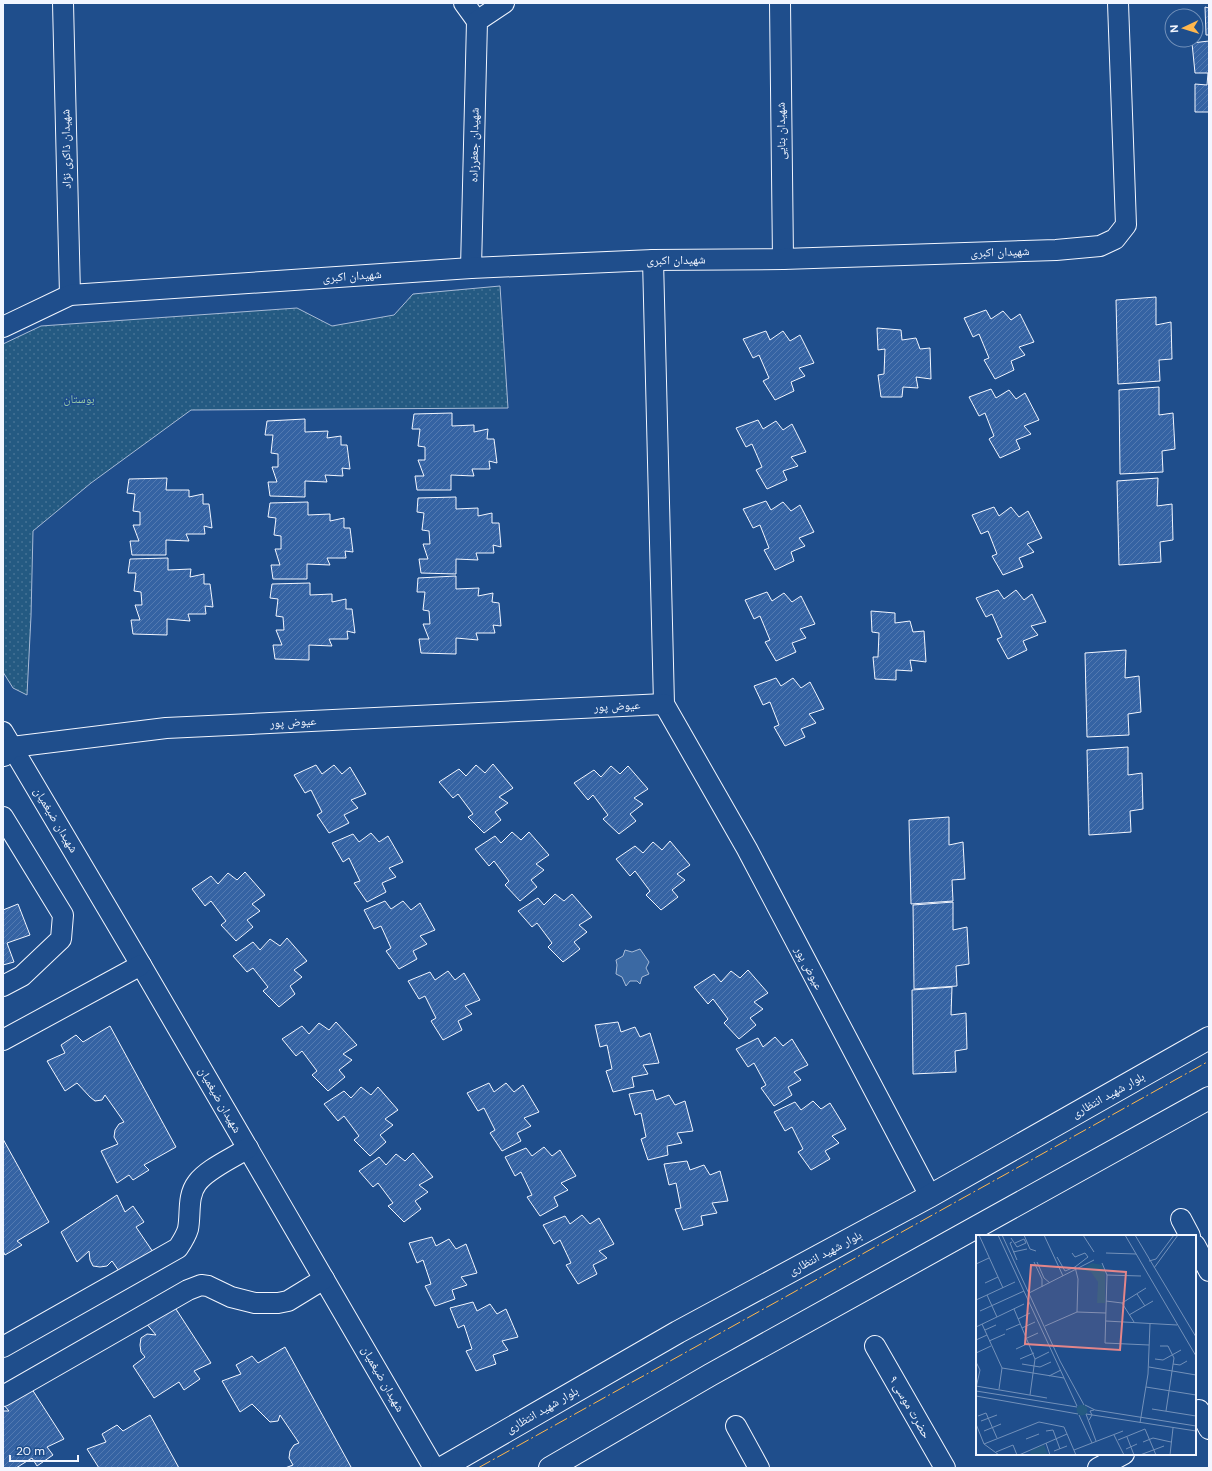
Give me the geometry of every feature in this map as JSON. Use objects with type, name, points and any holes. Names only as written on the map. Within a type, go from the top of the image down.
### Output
[{"type":"main road","name":"بلوار شهید انتظاری","points":[[442,1468],[678,1332],[930,1196],[1209,1038]]},
{"type":"main road","points":[[550,1468],[710,1375],[1209,1098]]},
{"type":"street","name":"شهیدان ذاکری نژاد","points":[[63,3],[70,295]]},
{"type":"street","points":[[464,3],[477,21],[504,3]]},
{"type":"street","name":"شهیدان بنایی","points":[[780,3],[783,259]]},
{"type":"street","name":"شهیدان اکبری","points":[[3,327],[70,295],[471,268],[653,260],[783,259],[1056,250],[1100,246],[1115,239],[1126,225],[1118,3]]},
{"type":"street","name":"شهیدان جعفرزاده","points":[[471,268],[477,21]]},
{"type":"street","points":[[653,260],[664,704]]},
{"type":"street","name":"عیوض پور","points":[[6,745],[166,728],[664,704],[747,849],[930,1196]]},
{"type":"street","name":"شهیدان ضیغمیان","points":[[6,745],[141,965],[434,1468]]},
{"type":"street","points":[[3,817],[63,915],[61,939],[22,976],[3,986]]},
{"type":"street","points":[[3,1040],[141,965]]},
{"type":"street","points":[[3,1347],[178,1248],[188,1229],[193,1190],[196,1184],[203,1176],[248,1148]]},
{"type":"street","points":[[1196,1247],[1209,1271]]},
{"type":"street","points":[[3,1396],[188,1290],[201,1285],[208,1286],[231,1297],[267,1303],[288,1300],[324,1279]]},
{"type":"street","name":"حضرت موسی ۹","points":[[875,1346],[945,1468]]},
{"type":"street","points":[[1201,1409],[1209,1429]]},
{"type":"street","points":[[736,1426],[759,1468]]},
{"type":"street","points":[[1098,1468],[1122,1455]]},
{"type":"green space","name":"بوستان","points":[[500,286],[508,408],[191,410],[91,483],[33,531],[27,695],[13,688],[3,672],[3,344],[41,326],[297,308],[332,326],[394,315],[413,294]]},
{"type":"shaded area","points":[[640,949],[649,962],[646,968],[649,974],[642,977],[640,984],[637,981],[630,981],[626,986],[622,977],[616,974],[616,960],[623,956],[625,950],[632,952]]},
{"type":"building","points":[[1205,7],[1209,8],[1209,35],[1206,35]]},
{"type":"building","points":[[1209,41],[1209,112],[1195,112],[1195,84],[1207,85],[1208,73],[1195,73],[1192,48],[1204,48],[1204,42]]},
{"type":"building","points":[[1156,297],[1156,325],[1171,322],[1172,359],[1159,360],[1160,381],[1118,384],[1116,300]]},
{"type":"building","points":[[986,310],[991,319],[1003,311],[1011,320],[1020,314],[1034,342],[1019,347],[1025,355],[1011,361],[1014,370],[995,379],[984,360],[989,358],[979,334],[973,337],[964,318]]},
{"type":"building","points":[[877,328],[901,330],[902,340],[916,338],[920,349],[930,348],[931,379],[916,377],[918,388],[903,387],[902,397],[881,397],[878,375],[884,374],[885,349],[878,350]]},
{"type":"building","points":[[766,331],[770,340],[783,331],[790,341],[800,335],[814,363],[799,368],[805,376],[791,382],[794,391],[775,400],[763,381],[769,378],[759,355],[753,358],[743,339]]},
{"type":"building","points":[[1159,387],[1159,415],[1173,413],[1175,449],[1162,451],[1163,472],[1120,474],[1119,390]]},
{"type":"building","points":[[991,389],[996,398],[1009,390],[1016,399],[1025,393],[1039,420],[1024,426],[1031,434],[1016,440],[1020,449],[1000,458],[989,439],[994,436],[985,413],[979,416],[969,397]]},
{"type":"building","points":[[452,413],[452,426],[474,425],[474,432],[488,429],[487,439],[494,439],[497,463],[489,461],[490,469],[472,469],[474,476],[451,475],[451,490],[417,490],[415,476],[424,476],[418,460],[425,460],[425,447],[418,446],[420,429],[412,429],[414,414]]},
{"type":"building","points":[[305,419],[305,432],[328,431],[327,438],[341,436],[341,445],[347,445],[350,469],[342,468],[343,476],[325,475],[327,482],[305,481],[305,497],[270,496],[268,482],[277,482],[272,467],[278,467],[278,454],[271,453],[273,435],[265,435],[267,421]]},
{"type":"building","points":[[758,420],[763,429],[776,421],[783,430],[792,424],[806,452],[791,457],[798,466],[783,471],[787,480],[767,489],[756,470],[762,467],[752,444],[746,447],[736,428]]},
{"type":"building","points":[[167,478],[166,490],[189,490],[189,497],[203,494],[203,504],[209,504],[212,528],[204,526],[205,534],[186,534],[189,541],[166,540],[166,555],[132,555],[130,541],[139,541],[133,525],[140,525],[140,512],[133,511],[135,494],[127,493],[129,479]]},
{"type":"building","points":[[1158,478],[1157,506],[1172,504],[1173,540],[1160,542],[1161,562],[1119,565],[1117,481]]},
{"type":"building","points":[[456,497],[456,509],[478,508],[478,516],[492,513],[492,523],[499,523],[501,547],[493,545],[494,553],[476,553],[478,560],[456,559],[456,574],[421,573],[419,559],[428,559],[423,544],[430,544],[429,531],[422,530],[424,513],[417,512],[418,498]]},
{"type":"building","points":[[766,501],[771,510],[783,502],[791,511],[800,505],[814,532],[799,538],[805,546],[791,552],[794,561],[775,570],[764,550],[769,548],[760,525],[753,528],[743,509]]},
{"type":"building","points":[[308,502],[308,515],[330,514],[330,521],[344,518],[344,528],[350,528],[353,552],[345,551],[346,558],[327,558],[330,565],[307,564],[307,579],[273,579],[271,565],[280,565],[275,549],[281,549],[281,536],[274,535],[276,518],[268,517],[270,503]]},
{"type":"building","points":[[994,507],[999,516],[1011,507],[1019,517],[1028,511],[1042,538],[1027,544],[1034,552],[1019,558],[1023,567],[1003,575],[992,556],[997,554],[988,531],[981,534],[972,515]]},
{"type":"building","points":[[168,558],[168,570],[191,569],[190,577],[204,574],[204,584],[210,584],[213,607],[205,606],[206,614],[188,614],[190,621],[167,619],[167,635],[133,634],[131,620],[140,620],[135,605],[142,605],[141,592],[134,591],[136,573],[128,573],[130,559]]},
{"type":"building","points":[[456,576],[456,589],[479,588],[478,596],[493,593],[492,602],[499,603],[501,626],[493,625],[495,633],[476,633],[478,640],[456,638],[456,654],[421,653],[419,639],[429,639],[423,624],[430,624],[429,611],[423,610],[425,592],[417,592],[418,578]]},
{"type":"building","points":[[310,583],[310,595],[332,594],[332,602],[346,599],[346,609],[352,609],[355,633],[347,631],[348,639],[329,639],[332,646],[309,645],[309,660],[275,659],[273,645],[282,645],[276,630],[284,630],[283,617],[276,616],[278,599],[270,598],[272,584]]},
{"type":"building","points":[[998,590],[1004,599],[1016,590],[1024,600],[1032,594],[1046,622],[1031,626],[1038,635],[1023,641],[1027,650],[1008,659],[997,639],[1002,637],[992,614],[986,617],[976,598]]},
{"type":"building","points":[[767,592],[772,601],[784,593],[792,602],[801,596],[815,624],[800,629],[806,638],[792,643],[796,652],[776,661],[765,642],[770,640],[760,616],[754,619],[745,600]]},
{"type":"building","points":[[871,611],[895,613],[895,623],[910,621],[913,632],[924,631],[926,662],[910,660],[912,671],[896,670],[896,680],[875,679],[873,657],[878,657],[879,633],[872,632]]},
{"type":"building","points":[[1126,650],[1125,678],[1139,676],[1141,712],[1128,714],[1129,735],[1087,737],[1085,653]]},
{"type":"building","points":[[776,678],[781,686],[793,678],[801,688],[810,682],[824,709],[809,714],[816,723],[801,729],[805,737],[785,746],[774,727],[779,725],[770,702],[763,705],[754,686]]},
{"type":"building","points":[[1128,747],[1128,775],[1142,773],[1143,809],[1130,811],[1131,832],[1089,835],[1087,750]]},
{"type":"building","points":[[493,764],[513,788],[499,797],[508,803],[495,812],[501,820],[484,833],[468,817],[473,814],[458,794],[453,798],[439,782],[459,769],[466,776],[476,765],[485,773]]},
{"type":"building","points":[[316,765],[322,774],[334,765],[342,774],[350,767],[366,794],[351,800],[358,808],[344,815],[349,823],[329,833],[317,815],[322,812],[311,790],[305,793],[294,775]]},
{"type":"building","points":[[611,766],[620,774],[628,766],[648,789],[634,798],[643,804],[630,814],[636,821],[619,834],[603,819],[608,815],[593,795],[588,800],[574,783],[594,770],[601,777]]},
{"type":"building","points":[[949,817],[949,845],[963,842],[965,879],[952,880],[953,901],[911,904],[909,820]]},
{"type":"building","points":[[512,832],[521,840],[529,832],[549,855],[536,864],[544,870],[531,880],[537,887],[520,901],[505,885],[509,881],[494,861],[489,866],[475,849],[495,836],[501,843]]},
{"type":"building","points":[[371,833],[379,842],[388,836],[403,862],[389,868],[396,877],[382,883],[386,892],[367,902],[354,883],[360,881],[349,858],[343,862],[332,843],[353,834],[359,842]]},
{"type":"building","points":[[670,841],[690,865],[677,874],[685,880],[672,890],[678,897],[661,910],[646,895],[650,891],[635,871],[630,876],[616,859],[635,846],[643,853],[653,842],[662,850]]},
{"type":"building","points":[[245,872],[265,895],[252,904],[260,911],[247,920],[253,927],[236,941],[221,925],[226,921],[211,901],[205,906],[192,889],[211,876],[218,884],[228,873],[237,880]]},
{"type":"building","points":[[555,894],[564,901],[572,894],[592,917],[579,925],[587,932],[574,942],[580,949],[563,962],[548,947],[552,943],[537,923],[532,927],[518,911],[538,898],[544,905]]},
{"type":"building","points":[[385,901],[391,909],[403,901],[411,910],[420,903],[435,930],[420,936],[427,944],[413,951],[417,959],[399,969],[386,951],[391,948],[381,926],[374,929],[364,910]]},
{"type":"building","points":[[953,902],[953,930],[967,927],[969,964],[956,966],[957,986],[914,989],[913,905]]},
{"type":"building","points":[[18,904],[30,935],[7,943],[14,962],[3,965],[3,910]]},
{"type":"building","points":[[287,938],[307,961],[294,970],[302,977],[290,986],[295,994],[279,1007],[263,991],[268,987],[253,968],[247,972],[233,956],[253,942],[260,950],[270,939],[280,946]]},
{"type":"building","points":[[748,970],[768,993],[754,1002],[763,1009],[750,1018],[756,1025],[739,1039],[724,1023],[728,1019],[713,999],[708,1004],[694,987],[714,974],[721,982],[731,971],[740,978]]},
{"type":"building","points":[[448,971],[455,980],[464,973],[480,1000],[465,1006],[472,1014],[458,1021],[462,1030],[443,1040],[431,1021],[436,1018],[425,996],[419,999],[408,981],[430,972],[435,980]]},
{"type":"building","points":[[952,987],[951,1015],[966,1013],[967,1049],[955,1051],[956,1072],[913,1074],[912,990]]},
{"type":"building","points":[[336,1022],[357,1045],[343,1054],[352,1060],[339,1070],[345,1077],[328,1091],[312,1075],[317,1071],[302,1051],[296,1056],[282,1039],[302,1026],[309,1034],[319,1023],[329,1030]]},
{"type":"building","points":[[618,1022],[621,1032],[635,1027],[640,1037],[650,1033],[659,1063],[643,1065],[648,1074],[632,1077],[634,1087],[613,1092],[606,1071],[612,1069],[607,1045],[600,1047],[595,1025]]},
{"type":"building","points":[[110,1026],[176,1147],[144,1165],[149,1170],[133,1180],[129,1175],[117,1183],[101,1151],[118,1144],[114,1137],[115,1130],[119,1124],[124,1122],[105,1095],[102,1100],[95,1101],[77,1083],[65,1091],[47,1061],[65,1053],[61,1045],[76,1035],[83,1042]]},
{"type":"building","points":[[775,1037],[783,1046],[792,1039],[808,1065],[794,1072],[801,1080],[788,1087],[792,1095],[774,1106],[761,1088],[766,1085],[754,1063],[748,1067],[736,1049],[758,1038],[763,1047]]},
{"type":"building","points":[[489,1083],[494,1092],[506,1083],[514,1092],[523,1085],[539,1112],[524,1118],[531,1126],[517,1133],[521,1141],[502,1151],[490,1133],[495,1130],[484,1108],[478,1111],[467,1093]]},
{"type":"building","points":[[361,1087],[371,1095],[378,1087],[398,1110],[385,1119],[393,1125],[380,1135],[386,1142],[370,1156],[354,1140],[359,1136],[344,1116],[338,1121],[324,1104],[344,1091],[351,1098]]},
{"type":"building","points":[[653,1090],[656,1100],[669,1095],[675,1105],[685,1101],[693,1131],[677,1133],[682,1143],[667,1146],[668,1155],[648,1160],[641,1139],[646,1137],[641,1113],[635,1115],[629,1094]]},
{"type":"building","points":[[813,1101],[821,1109],[830,1103],[846,1129],[832,1136],[839,1143],[825,1151],[830,1159],[811,1170],[798,1152],[803,1149],[792,1127],[785,1131],[774,1112],[795,1102],[801,1110]]},
{"type":"building","points":[[3,1139],[49,1222],[17,1241],[22,1245],[5,1255],[3,1251]]},
{"type":"building","points":[[544,1147],[552,1156],[560,1150],[576,1176],[561,1183],[568,1190],[554,1197],[558,1206],[540,1216],[527,1197],[532,1195],[521,1172],[515,1176],[505,1157],[526,1148],[532,1156]]},
{"type":"building","points":[[413,1153],[433,1177],[419,1185],[428,1192],[415,1201],[421,1209],[404,1222],[388,1206],[393,1203],[378,1183],[373,1187],[359,1171],[379,1157],[386,1165],[396,1154],[405,1161]]},
{"type":"building","points":[[687,1161],[690,1170],[704,1165],[710,1175],[720,1171],[728,1201],[712,1203],[717,1213],[701,1216],[703,1225],[683,1230],[675,1209],[681,1208],[676,1183],[669,1185],[664,1164]]},
{"type":"building","points":[[117,1195],[125,1212],[133,1206],[144,1222],[136,1227],[153,1252],[121,1274],[112,1261],[107,1266],[93,1266],[90,1260],[89,1251],[77,1262],[61,1232]]},
{"type":"building","points":[[582,1215],[590,1224],[599,1218],[614,1244],[599,1251],[607,1258],[593,1265],[597,1274],[578,1284],[566,1265],[571,1263],[560,1240],[554,1244],[543,1225],[565,1216],[570,1224]]},
{"type":"building","points":[[432,1237],[436,1246],[449,1239],[456,1249],[466,1244],[477,1273],[461,1277],[467,1285],[452,1290],[455,1299],[435,1306],[425,1286],[431,1284],[423,1260],[417,1263],[409,1243]]},
{"type":"building","points":[[473,1302],[477,1311],[490,1304],[497,1314],[506,1309],[518,1337],[502,1341],[508,1350],[493,1355],[496,1364],[476,1371],[466,1351],[472,1349],[464,1325],[458,1328],[450,1308]]},
{"type":"building","points":[[174,1306],[211,1363],[194,1371],[200,1379],[184,1390],[179,1382],[154,1398],[133,1366],[145,1357],[141,1352],[141,1338],[147,1334],[156,1335],[145,1322]]},
{"type":"building","points":[[285,1347],[351,1467],[285,1468],[293,1465],[289,1458],[290,1451],[294,1445],[299,1443],[280,1415],[278,1421],[270,1422],[252,1404],[240,1412],[222,1381],[241,1374],[236,1365],[252,1356],[258,1363]]},
{"type":"building","points":[[28,1383],[64,1439],[47,1447],[53,1455],[37,1466],[32,1458],[16,1468],[3,1468],[3,1411],[9,1411],[3,1404]]},
{"type":"building","points":[[150,1415],[179,1468],[99,1468],[87,1449],[106,1442],[102,1434],[117,1425],[123,1431]]},
{"type":"power","points":[[478,1468],[1209,1061]]}]
